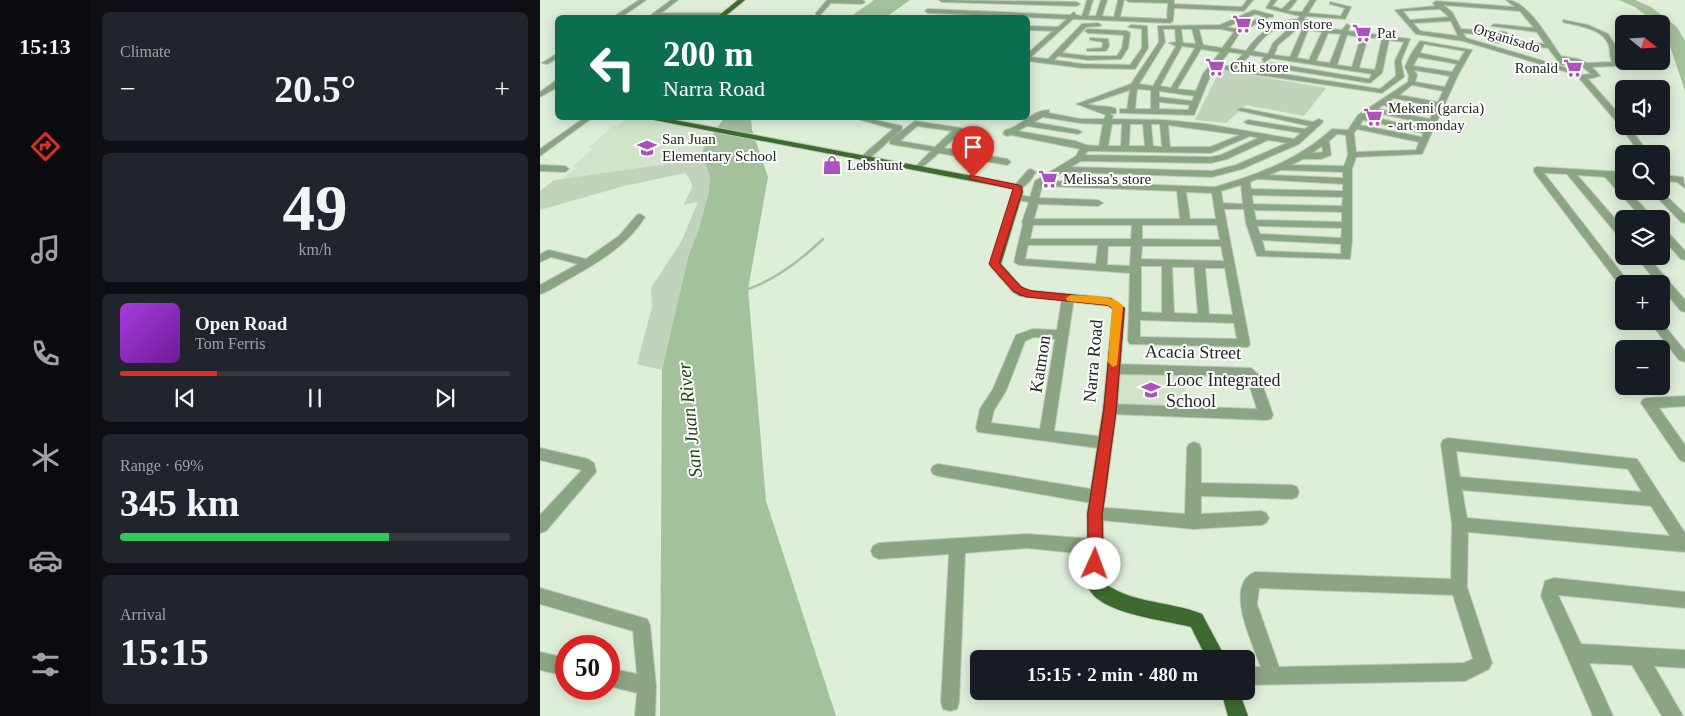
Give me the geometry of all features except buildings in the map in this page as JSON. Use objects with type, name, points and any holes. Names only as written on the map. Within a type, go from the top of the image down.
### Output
[{"type":"main road","points":[[721,15],[742,0]]},
{"type":"main road","points":[[677,120],[701,127],[1008,184],[1015,197]]},
{"type":"main road","name":"Narra Road","points":[[1015,197],[995,265],[1017,289],[1024,293],[1111,302],[1118,306],[1110,410],[1095,514],[1094,581],[1096,587],[1122,602],[1196,620],[1200,623],[1213,650]]},
{"type":"main road","points":[[1233,700],[1238,716]]},
{"type":"street","points":[[620,15],[643,0]]},
{"type":"street","points":[[654,15],[675,0]]},
{"type":"street","points":[[818,14],[830,0],[862,2]]},
{"type":"street","points":[[928,14],[934,5],[941,0],[1077,4]]},
{"type":"street","points":[[1084,18],[1090,0]]},
{"type":"street","points":[[1098,18],[1104,0]]},
{"type":"street","points":[[1116,19],[1121,0]]},
{"type":"street","points":[[1129,0],[1209,4],[1226,8],[1244,9],[1250,0]]},
{"type":"street","points":[[1134,20],[1138,0]]},
{"type":"street","points":[[1152,20],[1155,0]]},
{"type":"street","points":[[1226,8],[1232,0]]},
{"type":"street","points":[[1274,0],[1268,7],[1284,11],[1300,21],[1306,28],[1408,40],[1398,61],[1400,77],[1382,91],[1359,90],[1231,68],[1249,53],[1263,34],[1287,21]]},
{"type":"street","points":[[1284,11],[1294,0]]},
{"type":"street","points":[[1287,45],[1313,0]]},
{"type":"street","points":[[1407,22],[1525,12],[1535,13],[1520,0],[1474,0]]},
{"type":"street","points":[[1300,21],[1324,16],[1343,18],[1348,7],[1331,1],[1324,16]]},
{"type":"street","points":[[1510,1],[1525,12],[1559,58],[1574,59],[1587,65],[1596,76],[1583,77],[1615,115]]},
{"type":"street","points":[[1030,15],[1170,21],[1171,3]]},
{"type":"street","points":[[934,5],[1077,4]]},
{"type":"street","points":[[1035,46],[1066,23],[1072,16],[1077,4]]},
{"type":"street","points":[[1442,35],[1418,34],[1398,9],[1542,37]]},
{"type":"street","points":[[1221,27],[1254,12],[1287,21],[1347,26],[1333,66]]},
{"type":"street","points":[[1412,28],[1436,28],[1450,19],[1525,12]]},
{"type":"street","points":[[928,14],[1000,15]]},
{"type":"street","points":[[1402,15],[1537,30]]},
{"type":"street","points":[[1173,90],[1226,50],[1238,32],[1267,16]]},
{"type":"street","points":[[1442,35],[1450,19]]},
{"type":"street","points":[[1450,19],[1507,42],[1549,46]]},
{"type":"street","name":"Organisado","points":[[1450,19],[1510,52],[1564,70],[1559,58]]},
{"type":"street","points":[[1494,26],[1490,19],[1532,22]]},
{"type":"street","points":[[1030,21],[1066,23]]},
{"type":"street","points":[[1565,21],[1600,32],[1612,43],[1612,57],[1617,64],[1587,65]]},
{"type":"street","points":[[1030,57],[1049,62],[1082,66],[1132,67],[1145,48],[1145,27],[1084,25],[1049,62]]},
{"type":"street","points":[[1131,110],[1134,86],[1148,67],[1162,42],[1160,27],[1221,27],[1238,32]]},
{"type":"street","points":[[1155,111],[1155,88],[1180,44],[1178,27]]},
{"type":"street","points":[[1195,27],[1200,46],[1196,73],[1198,94],[1190,113],[1131,110],[1080,120],[1040,114],[1006,134],[1075,144],[1085,148],[1210,151],[1224,157],[1269,136]]},
{"type":"street","points":[[1030,28],[1058,30]]},
{"type":"street","points":[[1256,73],[1270,56],[1287,45],[1306,28]]},
{"type":"street","points":[[1436,28],[1442,35]]},
{"type":"street","points":[[1312,62],[1326,30]]},
{"type":"street","points":[[1057,54],[1088,58],[1119,58],[1125,48],[1127,33],[1078,31]]},
{"type":"street","points":[[1030,35],[1050,36]]},
{"type":"street","points":[[1355,69],[1366,35]]},
{"type":"street","points":[[1359,90],[1378,73],[1386,37]]},
{"type":"street","points":[[1072,38],[1087,44]]},
{"type":"street","points":[[1162,42],[1293,59],[1378,73]]},
{"type":"street","points":[[1404,90],[1412,79],[1413,57],[1422,42],[1469,50],[1452,80],[1419,152],[1376,142],[1352,130],[1335,131],[1326,142],[1328,153],[1321,156],[1302,156],[1254,177],[1246,187],[1251,223],[1261,254],[1346,257],[1348,170],[1352,155],[1352,130],[1361,117],[1404,90],[1452,80]]},
{"type":"street","points":[[1507,42],[1510,52]]},
{"type":"street","points":[[1529,44],[1536,60]]},
{"type":"street","points":[[1287,45],[1293,59]]},
{"type":"street","points":[[1064,46],[1073,48]]},
{"type":"street","points":[[545,63],[555,56]]},
{"type":"street","points":[[1413,57],[1452,80]]},
{"type":"street","points":[[1413,57],[1452,80]]},
{"type":"street","points":[[1262,64],[1370,81]]},
{"type":"street","points":[[1148,67],[1196,73]]},
{"type":"street","points":[[1412,79],[1452,80]]},
{"type":"street","points":[[1394,96],[1452,80]]},
{"type":"street","points":[[540,95],[555,85]]},
{"type":"street","points":[[1198,94],[1134,86],[1081,104],[1126,121],[1206,126],[1208,135],[1220,128],[1296,142]]},
{"type":"street","points":[[1103,148],[1107,115],[1106,96]]},
{"type":"street","points":[[1155,99],[1194,103]]},
{"type":"street","points":[[1383,103],[1436,114]]},
{"type":"street","points":[[1059,169],[1212,174],[1238,167],[1296,142],[1317,123],[1241,110]]},
{"type":"street","points":[[1373,110],[1432,122]]},
{"type":"street","points":[[1241,131],[1253,113]]},
{"type":"street","points":[[1361,117],[1426,136]]},
{"type":"street","points":[[540,153],[585,120]]},
{"type":"street","points":[[866,120],[898,128],[866,157]]},
{"type":"street","points":[[1075,144],[1080,120]]},
{"type":"street","points":[[1125,148],[1126,121]]},
{"type":"street","points":[[1141,186],[1141,159],[1145,149],[1148,122]]},
{"type":"street","points":[[1164,122],[1166,150]]},
{"type":"street","points":[[1248,122],[1307,132]]},
{"type":"street","points":[[919,167],[937,150],[945,143],[952,135],[958,130],[916,123],[893,142],[917,147],[937,150],[1007,162]]},
{"type":"street","points":[[1025,123],[1078,132]]},
{"type":"street","points":[[976,140],[986,130]]},
{"type":"street","points":[[1226,244],[1103,243],[1039,263],[1019,262],[1022,242],[1038,183],[1059,169],[1079,158],[1141,159],[1210,151],[1251,133]]},
{"type":"street","points":[[952,135],[990,142]]},
{"type":"street","points":[[1352,155],[1376,142],[1426,136]]},
{"type":"street","points":[[917,147],[923,141],[945,143]]},
{"type":"street","points":[[1079,158],[1085,148]]},
{"type":"street","points":[[1204,189],[1212,174],[1210,151]]},
{"type":"street","points":[[1277,167],[1348,170]]},
{"type":"street","points":[[540,168],[565,169]]},
{"type":"street","points":[[1615,174],[1537,170],[1619,275]]},
{"type":"street","points":[[1031,172],[1015,197],[1032,202],[1098,203]]},
{"type":"street","points":[[1570,172],[1615,225]]},
{"type":"street","points":[[1608,174],[1641,210]]},
{"type":"street","points":[[1254,177],[1348,181]]},
{"type":"street","points":[[1670,178],[1680,179],[1685,185]]},
{"type":"street","points":[[1038,183],[1216,190],[1246,187],[1348,194]]},
{"type":"street","points":[[1096,222],[1100,185]]},
{"type":"street","points":[[1181,188],[1186,222]]},
{"type":"street","points":[[1137,222],[1134,341],[1244,344],[1216,190]]},
{"type":"street","points":[[1665,200],[1685,220]]},
{"type":"street","points":[[1219,206],[1348,209]]},
{"type":"street","points":[[540,290],[616,245],[636,225],[640,217]]},
{"type":"street","points":[[1027,222],[1222,222]]},
{"type":"street","points":[[1251,223],[1347,225]]},
{"type":"street","points":[[1256,237],[1347,241]]},
{"type":"street","points":[[1670,241],[1685,257]]},
{"type":"street","points":[[1022,242],[1044,243],[1101,268],[1167,263],[1230,265]]},
{"type":"street","points":[[1039,263],[1044,243]]},
{"type":"street","points":[[1101,268],[1103,243]]},
{"type":"street","points":[[540,259],[550,253],[586,263]]},
{"type":"street","points":[[1167,263],[1168,317]]},
{"type":"street","points":[[1199,264],[1204,318]]},
{"type":"street","points":[[1649,265],[1685,308]]},
{"type":"street","name":"Katmon","points":[[1046,435],[1068,298]]},
{"type":"street","points":[[1134,316],[1240,319]]},
{"type":"street","points":[[1662,330],[1683,357],[1685,357]]},
{"type":"street","points":[[1063,335],[1033,333],[1020,338],[1000,391],[987,409],[983,428],[1105,443]]},
{"type":"street","name":"Acacia Street","points":[[1110,410],[1266,415],[1254,375],[1246,371],[1112,369]]},
{"type":"street","points":[[1685,401],[1648,403],[1680,442],[1685,456]]},
{"type":"street","points":[[1255,676],[1465,672],[1482,663],[1459,587],[1460,524],[1448,444],[1632,463],[1684,545]]},
{"type":"street","points":[[1193,522],[1194,448]]},
{"type":"street","points":[[540,526],[589,472],[589,467],[583,463],[542,457]]},
{"type":"street","points":[[938,470],[1097,497]]},
{"type":"street","points":[[1455,483],[1656,500]]},
{"type":"street","points":[[1194,489],[1292,492]]},
{"type":"street","points":[[1095,514],[1193,522],[1261,518]]},
{"type":"street","points":[[1460,524],[1684,545]]},
{"type":"street","points":[[879,551],[1027,542],[1096,547]]},
{"type":"street","points":[[950,702],[957,546]]},
{"type":"street","points":[[1273,676],[1248,604],[1250,588],[1254,580],[1459,587]]},
{"type":"street","points":[[1603,716],[1549,596],[1551,587],[1685,600]]},
{"type":"street","points":[[540,596],[641,625],[647,686],[645,716]]},
{"type":"street","points":[[1576,653],[1685,659]]},
{"type":"street","points":[[1637,656],[1673,716]]},
{"type":"street","points":[[540,661],[555,664]]},
{"type":"street","points":[[620,680],[647,686]]},
{"type":"shaded area","points":[[1220,70],[1326,88],[1304,116],[1246,105],[1226,123],[1195,120]]},
{"type":"shaded area","name":"San Juan Elementary School","points":[[625,120],[660,120],[714,134],[703,149],[703,159],[564,179],[568,173],[577,168],[572,167],[593,149],[588,148],[613,126],[617,126]]},
{"type":"shaded area","points":[[703,159],[710,176],[709,191],[699,229],[688,257],[662,370],[637,364],[652,307],[651,288],[681,242],[698,202],[684,205],[692,188],[689,178],[685,173],[624,186],[540,210],[540,191],[554,180]]},
{"type":"shaded area","name":"Looc Integrated School","points":[[1117,372],[1185,374],[1187,408],[1116,406]]},
{"type":"water","points":[[874,0],[910,0],[889,15],[853,15]]},
{"type":"water","points":[[1619,0],[1635,0],[1651,7],[1661,15],[1645,15],[1635,7]]},
{"type":"water","points":[[1670,22],[1677,27],[1685,41],[1685,91],[1670,46]]},
{"type":"water","name":"San Juan River","points":[[723,120],[751,120],[752,130],[768,177],[748,289],[766,501],[836,716],[660,716],[662,370],[688,257],[699,229],[709,191],[710,176],[703,159],[703,149]]},
{"type":"waterway","points":[[748,289],[769,280],[788,268],[823,239]]},
{"type":"slow traffic","points":[[1071,298],[1111,302],[1118,306],[1113,362]]},
{"type":"place","name":"Symon store","points":[[1242,24]]},
{"type":"place","name":"Pat","points":[[1362,33]]},
{"type":"place","name":"Chit store","points":[[1215,67]]},
{"type":"place","name":"Ronald","points":[[1573,68]]},
{"type":"place","name":"Mekeni (garcia) - art monday","points":[[1373,117]]},
{"type":"place","name":"San Juan Elementary School","points":[[647,148]]},
{"type":"place","name":"Lebshunt","points":[[832,165]]},
{"type":"place","name":"Melissa's store","points":[[1048,179]]},
{"type":"place","name":"Looc Integrated School","points":[[1151,390]]},
{"type":"route","points":[[973,177],[1018,187],[994,264],[1019,291],[1030,295],[1111,302],[1119,308],[1112,369],[1110,410],[1095,514],[1095,564]]}]
